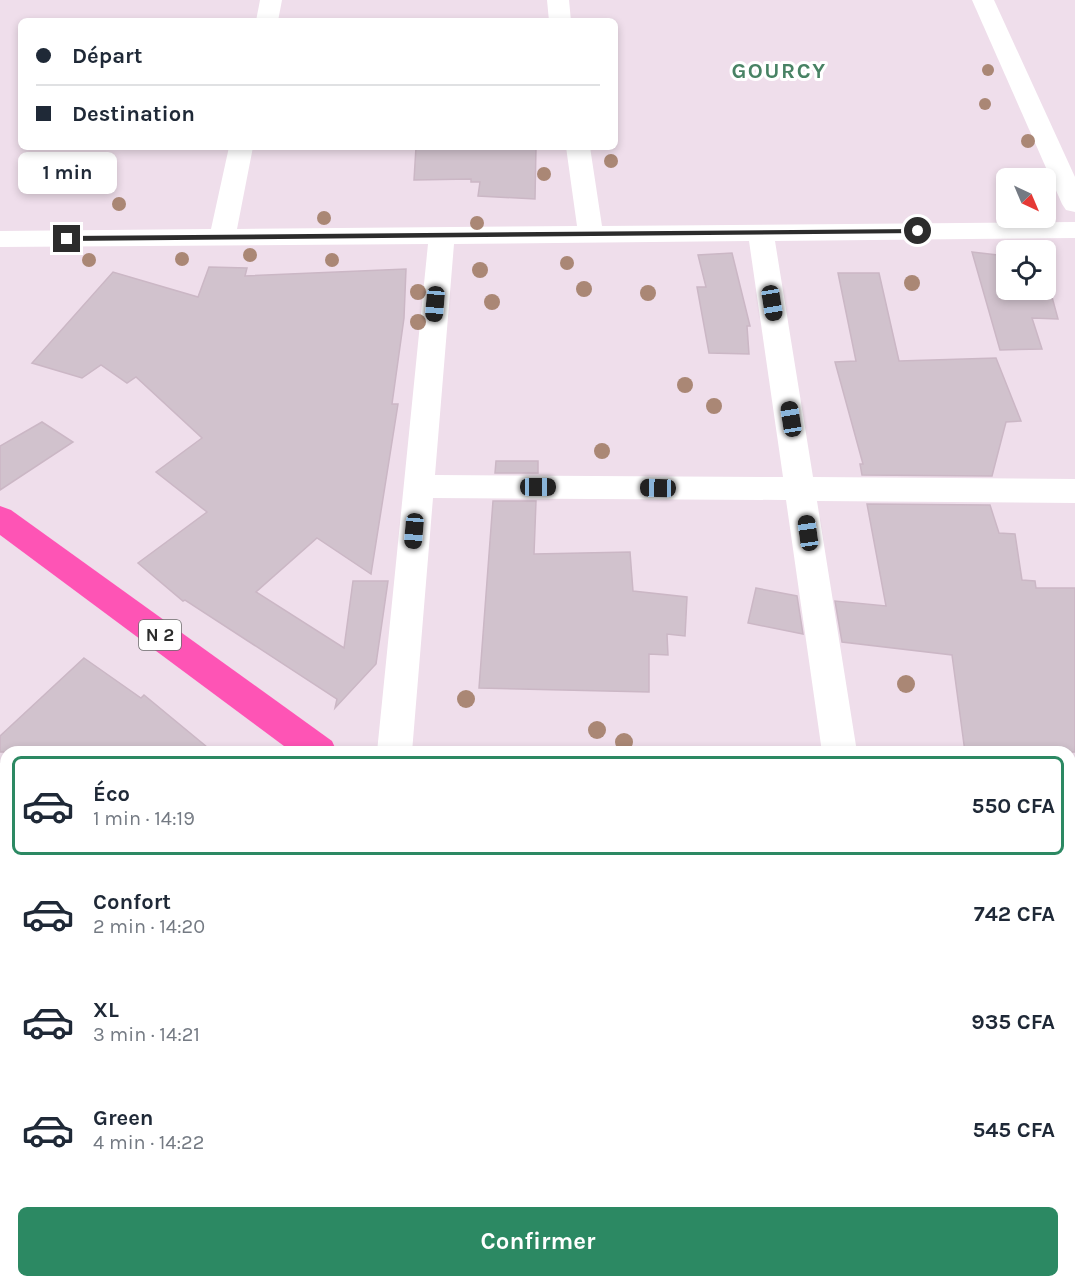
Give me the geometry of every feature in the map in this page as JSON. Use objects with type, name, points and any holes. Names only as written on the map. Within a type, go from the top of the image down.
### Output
[{"type":"main road","name":"N 2","points":[[0,518],[312,746]]},
{"type":"street","points":[[268,18],[272,0]]},
{"type":"street","points":[[558,0],[561,18]]},
{"type":"street","points":[[983,0],[1075,204]]},
{"type":"street","points":[[222,238],[240,150]]},
{"type":"street","points":[[578,150],[591,235]]},
{"type":"street","points":[[0,239],[1075,230]]},
{"type":"street","points":[[761,232],[839,746]]},
{"type":"street","points":[[395,746],[442,236]]},
{"type":"street","points":[[418,486],[1075,491]]},
{"type":"building","points":[[416,150],[536,150],[535,199],[478,196],[480,182],[471,182],[471,179],[414,180]]},
{"type":"building","points":[[972,252],[996,255],[996,300],[1053,300],[1058,319],[1032,318],[1042,349],[1000,350]]},
{"type":"building","points":[[732,253],[750,326],[747,326],[749,354],[709,353],[697,287],[706,287],[698,255]]},
{"type":"building","points":[[209,267],[247,268],[245,276],[406,269],[404,318],[392,404],[398,404],[371,574],[317,538],[256,592],[344,648],[353,581],[388,581],[376,664],[335,708],[337,699],[185,600],[183,601],[138,563],[207,512],[156,472],[202,438],[136,377],[127,383],[101,365],[82,378],[32,363],[113,272],[198,297]]},
{"type":"building","points":[[838,273],[879,273],[899,361],[996,358],[1021,421],[1006,422],[992,476],[862,475],[860,464],[863,464],[835,362],[856,361]]},
{"type":"building","points":[[42,422],[73,442],[0,490],[0,446]]},
{"type":"building","points":[[496,461],[538,461],[538,473],[495,473]]},
{"type":"building","points":[[493,501],[536,501],[534,554],[630,552],[633,591],[687,597],[685,636],[667,634],[668,655],[649,654],[649,692],[479,688]]},
{"type":"building","points":[[867,504],[990,505],[999,533],[1015,534],[1022,580],[1035,581],[1036,588],[1075,588],[1075,746],[964,746],[952,655],[842,642],[835,601],[886,606]]},
{"type":"building","points":[[756,588],[797,596],[803,634],[748,623]]},
{"type":"building","points":[[84,658],[141,698],[144,695],[206,746],[0,746],[0,736]]},
{"type":"district","name":"GOURCY","points":[[779,71]]},
{"type":"route","points":[[67,239],[918,231]]}]
